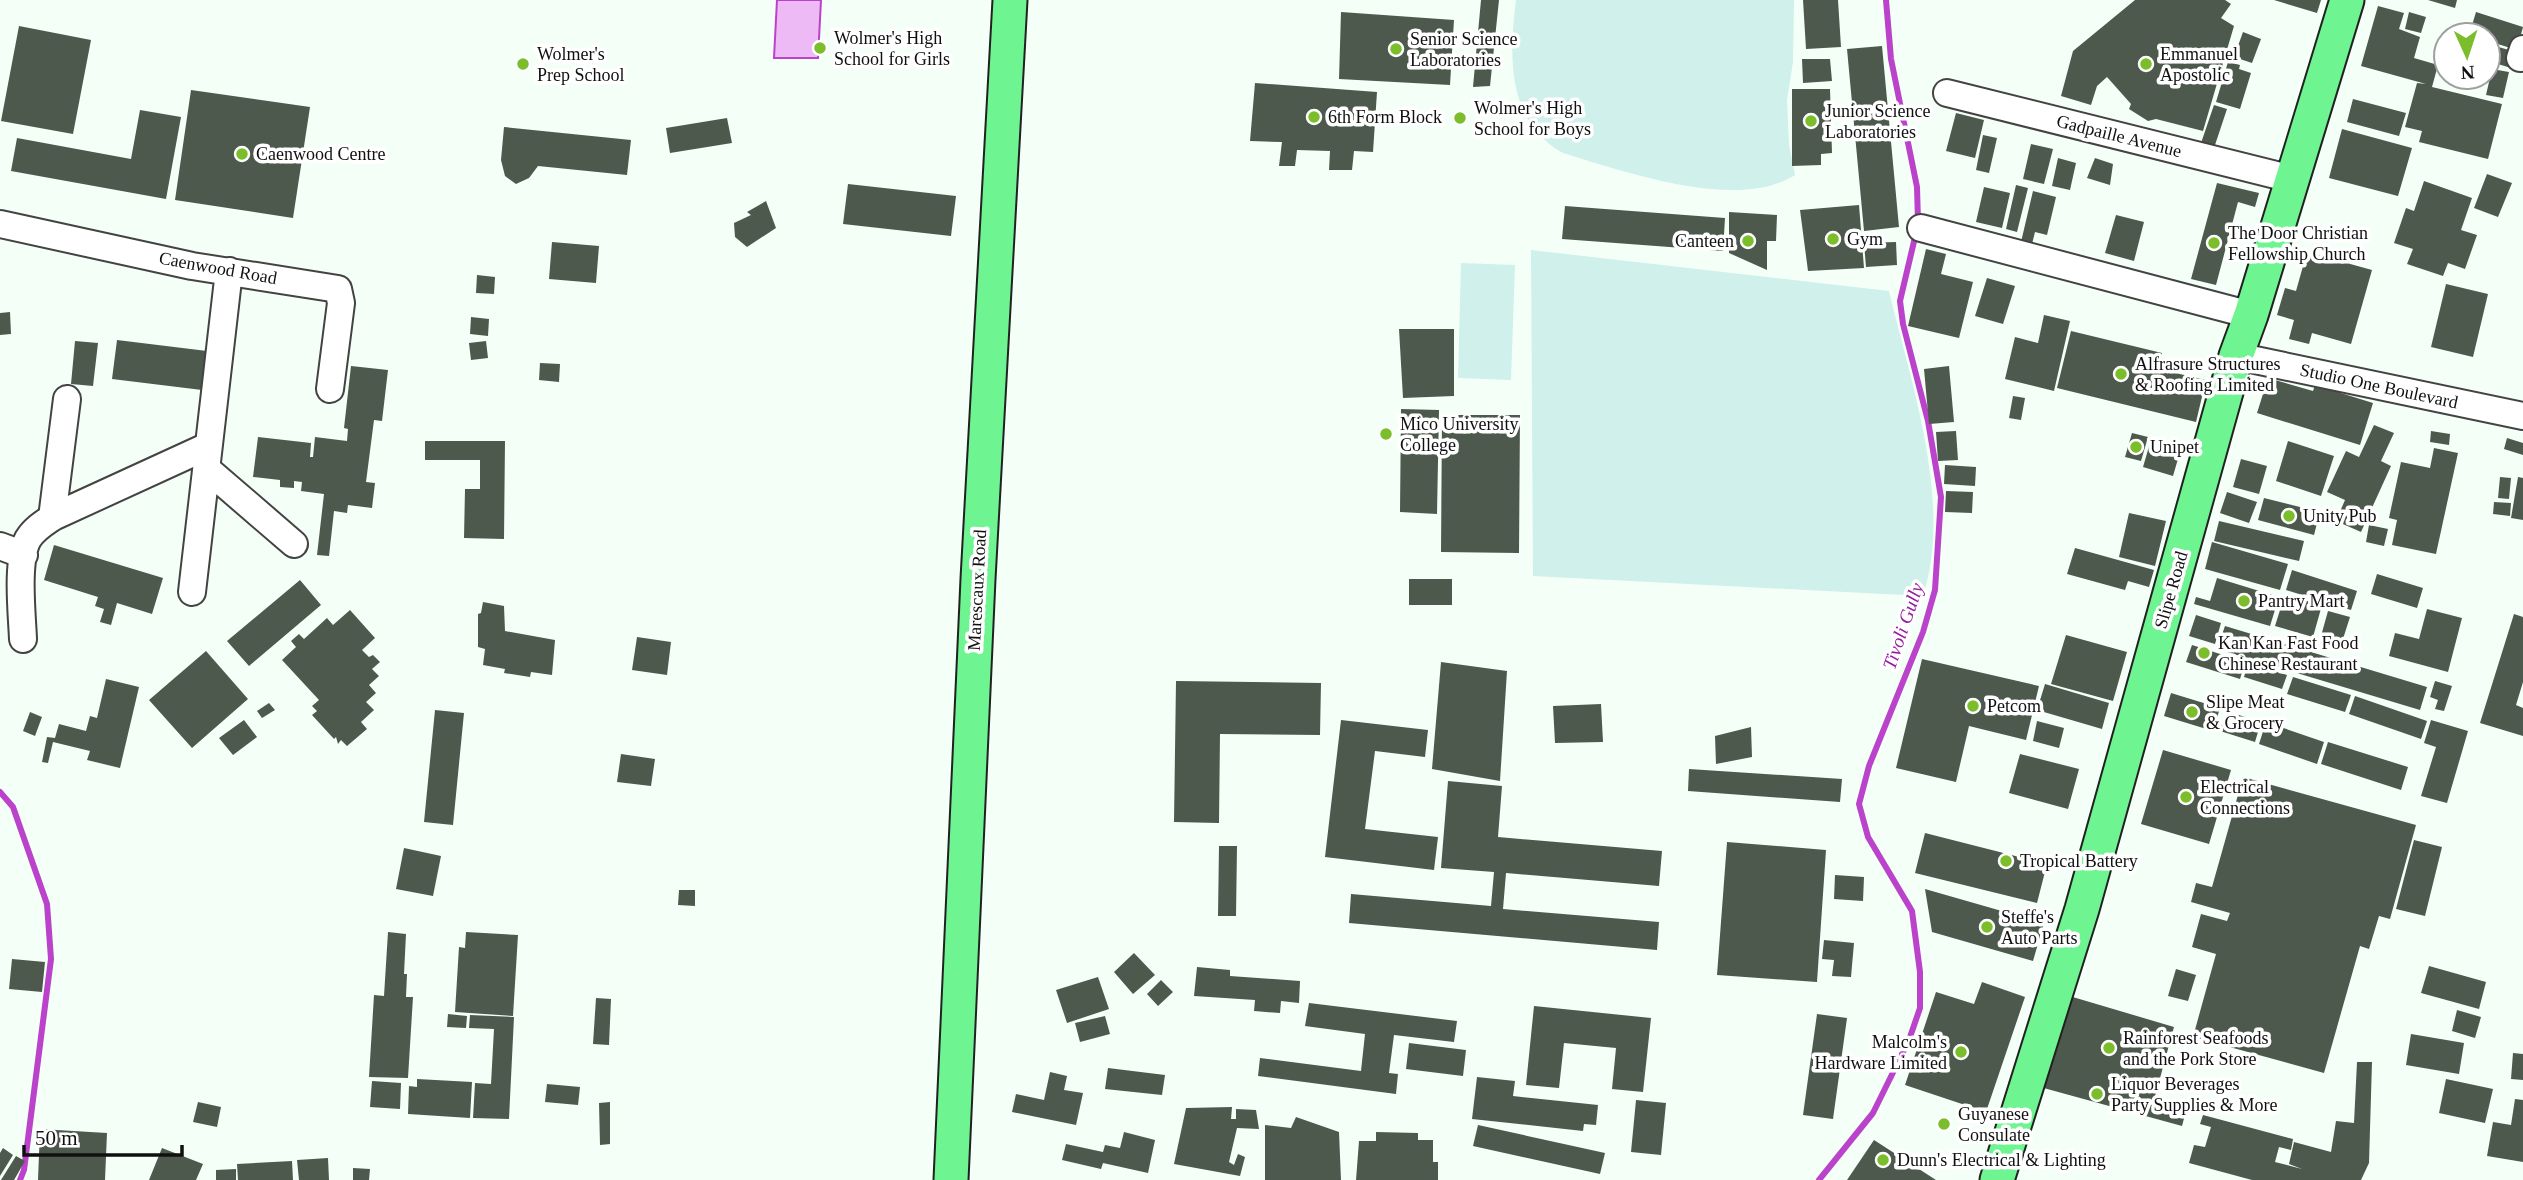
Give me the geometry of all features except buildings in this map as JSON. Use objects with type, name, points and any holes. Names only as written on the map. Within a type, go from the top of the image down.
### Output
[{"type":"main road","name":"Marescaux Road","points":[[951,1180],[977,593],[1010,0]]},
{"type":"main road","name":"Slipe Road","points":[[1997,1180],[2082,909],[2236,356],[2347,0]]},
{"type":"street","name":"Gadpaille Avenue","points":[[1947,93],[2292,179]]},
{"type":"street","name":"Caenwood Road","points":[[0,224],[192,266],[338,289],[341,303],[330,389]]},
{"type":"street","points":[[1921,228],[2250,315]]},
{"type":"street","points":[[192,592],[229,271]]},
{"type":"street","name":"Studio One Boulevard","points":[[2236,356],[2523,416]]},
{"type":"street","points":[[52,518],[67,398]]},
{"type":"street","points":[[23,639],[21,573],[12,550],[27,541],[38,527],[52,518],[207,458]]},
{"type":"street","points":[[207,458],[294,544]]},
{"type":"shaded area","points":[[777,0],[821,0],[818,58],[774,58]]},
{"type":"shaded area","points":[[1516,0],[1794,0],[1793,62],[1787,100],[1789,145],[1795,175],[1771,185],[1743,190],[1712,189],[1647,178],[1563,153],[1544,140],[1521,105],[1513,65]]},
{"type":"shaded area","points":[[1531,250],[1889,291],[1926,443],[1931,483],[1931,560],[1923,596],[1533,576]]},
{"type":"shaded area","points":[[1461,263],[1515,265],[1511,380],[1458,378]]},
{"type":"waterway","name":"Tivoli Gully","points":[[1886,0],[1891,59],[1917,187],[1918,222]]},
{"type":"waterway","name":"Tivoli Gully","points":[[1819,1180],[1873,1113],[1909,1040],[1920,1008],[1920,972],[1912,911],[1868,837],[1859,804],[1869,766],[1923,632],[1935,590],[1941,497],[1928,421],[1903,324],[1900,301],[1916,233]]},
{"type":"waterway","points":[[0,792],[13,807],[47,904],[51,959],[24,1170],[20,1180]]},
{"type":"place","name":"Wolmer's High School for Girls","points":[[820,48]]},
{"type":"place","name":"Senior Science Laboratories","points":[[1396,49]]},
{"type":"place","name":"Wolmer's Prep School","points":[[523,64]]},
{"type":"place","name":"Emmanuel Apostolic","points":[[2146,64]]},
{"type":"place","name":"6th Form Block","points":[[1314,117]]},
{"type":"place","name":"Wolmer's High School for Boys","points":[[1460,118]]},
{"type":"place","name":"Junior Science Laboratories","points":[[1811,121]]},
{"type":"place","name":"Caenwood Centre","points":[[242,154]]},
{"type":"place","name":"Gym","points":[[1833,239]]},
{"type":"place","name":"Canteen","points":[[1748,241]]},
{"type":"place","name":"The Door Christian Fellowship Church","points":[[2214,243]]},
{"type":"place","name":"Alfrasure Structures & Roofing Limited","points":[[2121,374]]},
{"type":"place","name":"Mico University College","points":[[1386,434]]},
{"type":"place","name":"Unipet","points":[[2136,447]]},
{"type":"place","name":"Unity Pub","points":[[2289,516]]},
{"type":"place","name":"Pantry Mart","points":[[2244,601]]},
{"type":"place","name":"Kan Kan Fast Food Chinese Restaurant","points":[[2204,653]]},
{"type":"place","name":"Petcom","points":[[1973,706]]},
{"type":"place","name":"Slipe Meat & Grocery","points":[[2192,712]]},
{"type":"place","name":"Electrical Connections","points":[[2186,797]]},
{"type":"place","name":"Tropical Battery","points":[[2006,861]]},
{"type":"place","name":"Steffe's Auto Parts","points":[[1987,927]]},
{"type":"place","name":"Rainforest Seafoods and the Pork Store","points":[[2109,1048]]},
{"type":"place","name":"Malcolm's Hardware Limited","points":[[1961,1052]]},
{"type":"place","name":"Liquor Beverages Party Supplies & More","points":[[2097,1094]]},
{"type":"place","name":"Guyanese Consulate","points":[[1944,1124]]},
{"type":"place","name":"Dunn's Electrical & Lighting","points":[[1883,1160]]}]
